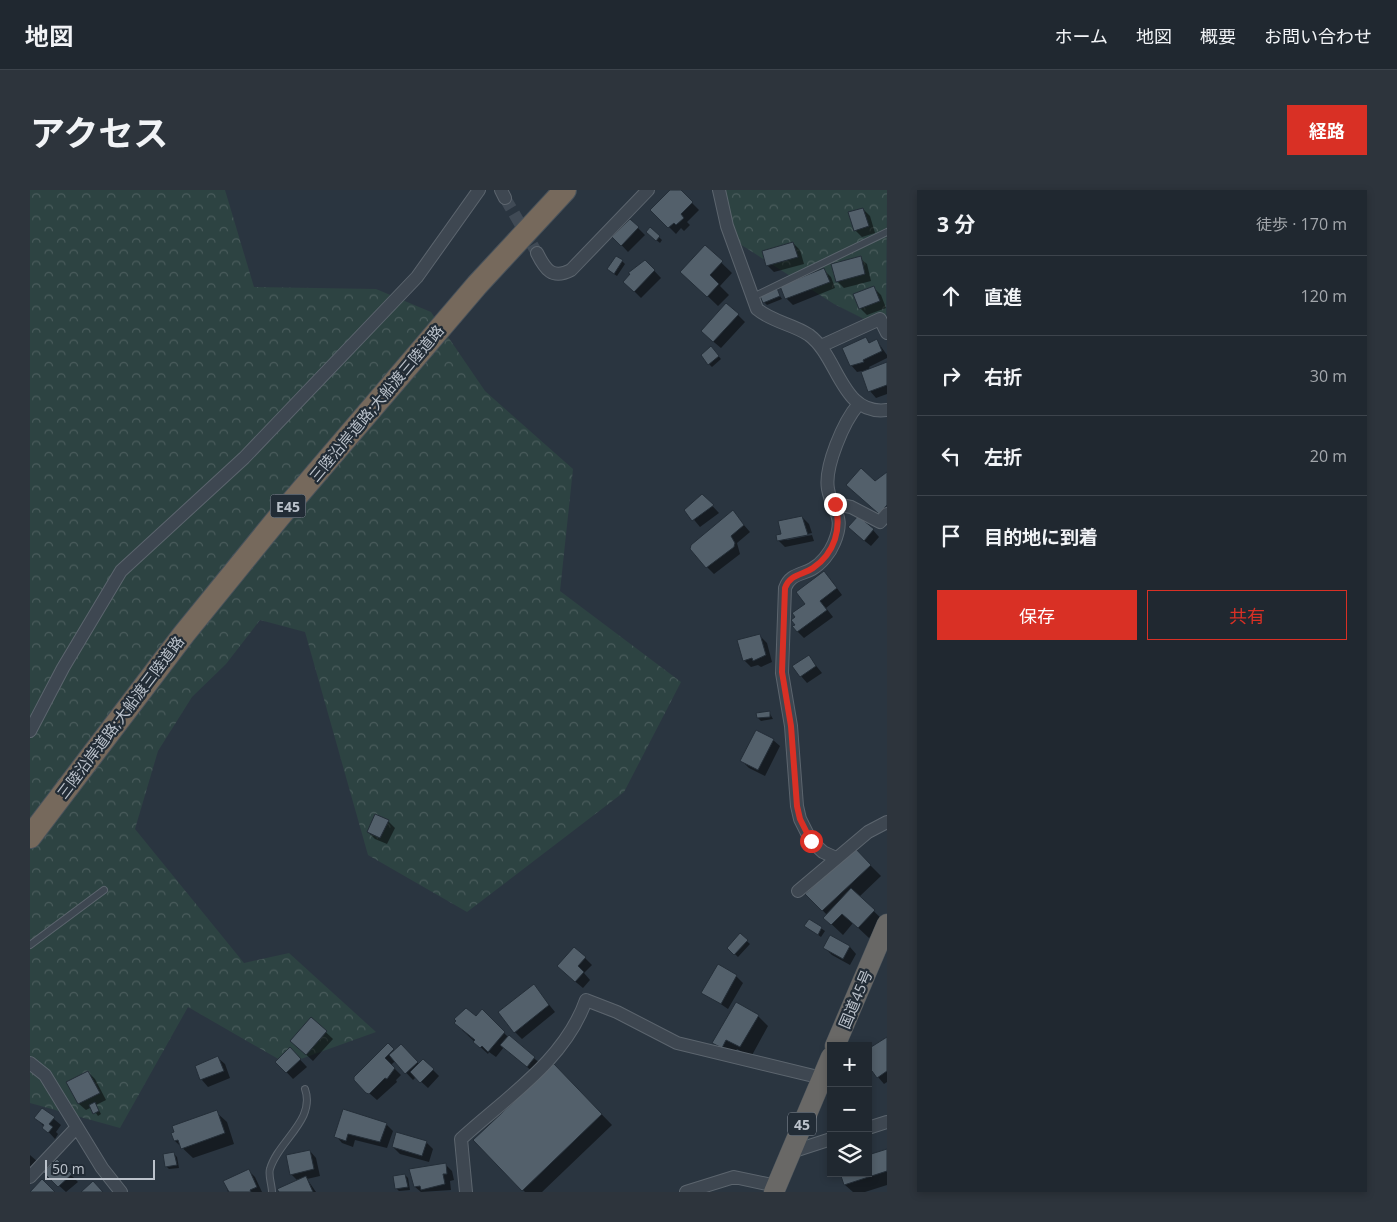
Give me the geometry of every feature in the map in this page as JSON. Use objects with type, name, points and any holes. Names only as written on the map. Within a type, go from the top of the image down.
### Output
[{"type":"highway","name":"三陸沿岸道路;大船渡三陸道路","points":[[30,837],[184,634],[279,517],[477,285],[565,190]]},
{"type":"highway","name":"国道45号","points":[[837,1042],[887,924]]},
{"type":"highway","name":"45","points":[[775,1189],[827,1066]]},
{"type":"street","points":[[30,731],[63,668],[120,571],[244,458],[417,277],[479,190]]},
{"type":"street","points":[[537,253],[546,270],[554,275],[563,274],[571,270],[648,190]]},
{"type":"street","points":[[719,190],[727,226],[757,310],[766,317],[808,334],[821,346],[858,405],[868,410],[887,410]]},
{"type":"street","points":[[821,346],[880,319],[887,333]]},
{"type":"street","points":[[829,855],[811,841],[800,819],[797,806],[791,726],[782,672],[785,588],[792,577],[812,569],[822,561],[833,545],[839,529],[835,504],[828,492],[829,467],[850,414],[858,405]]},
{"type":"street","points":[[835,504],[850,507],[880,522],[887,514]]},
{"type":"street","points":[[798,891],[829,855],[887,822]]},
{"type":"street","points":[[466,1192],[461,1138],[556,1054],[579,1020],[586,1000],[617,1012],[675,1042],[822,1078]]},
{"type":"street","points":[[30,1063],[45,1075],[102,1168],[121,1192]]},
{"type":"street","points":[[872,1127],[887,1122]]},
{"type":"street","points":[[30,1177],[77,1127]]},
{"type":"street","points":[[791,1152],[827,1141]]},
{"type":"street","points":[[686,1192],[734,1177],[775,1189]]},
{"type":"lane","points":[[752,298],[887,232]]},
{"type":"lane","points":[[30,944],[104,890]]},
{"type":"lane","points":[[272,1192],[270,1170],[286,1138],[301,1122],[309,1099],[305,1089]]},
{"type":"green space","points":[[30,190],[225,190],[254,287],[376,289],[431,312],[485,391],[573,469],[560,591],[681,682],[624,792],[467,912],[368,855],[305,632],[260,620],[226,664],[192,697],[158,751],[135,829],[244,963],[289,953],[376,1032],[287,1064],[188,1007],[120,1128],[30,1103]]},
{"type":"green space","points":[[723,190],[887,190],[886,330],[834,304],[732,239]]},
{"type":"building","points":[[670,190],[681,190],[693,202],[681,214],[684,218],[676,225],[674,223],[668,228],[650,210]]},
{"type":"building","points":[[863,208],[869,226],[854,231],[848,212]]},
{"type":"building","points":[[630,219],[639,227],[621,246],[612,237]]},
{"type":"building","points":[[650,227],[660,236],[656,241],[646,232]]},
{"type":"building","points":[[793,242],[798,257],[766,266],[762,251]]},
{"type":"building","points":[[705,245],[723,261],[710,275],[719,284],[707,297],[680,272]]},
{"type":"building","points":[[616,256],[623,260],[614,274],[607,269]]},
{"type":"building","points":[[861,256],[865,274],[836,282],[831,264]]},
{"type":"building","points":[[645,260],[655,270],[634,292],[623,282],[630,274],[628,273]]},
{"type":"building","points":[[824,268],[830,282],[785,299],[780,286]]},
{"type":"building","points":[[874,286],[880,301],[859,309],[853,294]]},
{"type":"building","points":[[777,288],[780,296],[763,303],[760,296]]},
{"type":"building","points":[[726,303],[739,314],[713,342],[701,331]]},
{"type":"building","points":[[866,337],[869,343],[877,339],[882,351],[863,360],[864,362],[850,366],[842,348]]},
{"type":"building","points":[[711,346],[719,356],[708,365],[701,355]]},
{"type":"building","points":[[887,362],[887,385],[868,392],[861,372]]},
{"type":"building","points":[[861,468],[875,481],[887,472],[887,505],[879,514],[846,485]]},
{"type":"building","points":[[702,494],[714,505],[692,521],[684,510]]},
{"type":"building","points":[[733,510],[744,525],[731,536],[735,543],[734,547],[706,568],[690,549],[691,545]]},
{"type":"building","points":[[802,516],[808,535],[777,541],[776,535],[781,534],[778,521]]},
{"type":"building","points":[[858,516],[874,529],[864,541],[848,527]]},
{"type":"building","points":[[824,571],[837,588],[820,601],[827,610],[797,632],[792,626],[795,625],[791,620],[795,617],[792,613],[805,604],[796,592]]},
{"type":"building","points":[[760,634],[766,655],[753,661],[752,658],[743,661],[737,640]]},
{"type":"building","points":[[809,655],[816,666],[800,677],[792,666]]},
{"type":"building","points":[[770,711],[770,717],[757,718],[756,713]]},
{"type":"building","points":[[756,730],[774,739],[758,770],[740,761]]},
{"type":"building","points":[[375,814],[389,820],[380,838],[367,832]]},
{"type":"building","points":[[854,847],[871,865],[822,911],[805,894]]},
{"type":"building","points":[[851,888],[875,910],[858,928],[842,914],[831,925],[823,918]]},
{"type":"building","points":[[809,919],[822,927],[818,935],[804,926]]},
{"type":"building","points":[[740,933],[748,940],[734,955],[727,948]]},
{"type":"building","points":[[830,935],[850,946],[843,959],[823,948]]},
{"type":"building","points":[[574,947],[586,957],[578,966],[584,972],[575,982],[557,966]]},
{"type":"building","points":[[718,964],[737,975],[721,1004],[701,993]]},
{"type":"building","points":[[534,984],[549,1005],[514,1033],[498,1012]]},
{"type":"building","points":[[736,1002],[759,1015],[740,1047],[726,1040],[722,1048],[712,1043]]},
{"type":"building","points":[[466,1008],[476,1016],[482,1009],[505,1032],[488,1052],[482,1046],[480,1048],[473,1042],[475,1040],[454,1023],[456,1021],[454,1019]]},
{"type":"building","points":[[311,1017],[327,1031],[306,1055],[290,1041]]},
{"type":"building","points":[[509,1035],[535,1057],[527,1067],[500,1045]]},
{"type":"building","points":[[887,1037],[887,1071],[877,1078],[872,1071],[872,1046]]},
{"type":"building","points":[[388,1043],[394,1049],[385,1058],[395,1068],[387,1079],[385,1078],[369,1094],[366,1093],[354,1080],[354,1077]]},
{"type":"building","points":[[401,1044],[418,1062],[405,1074],[389,1055]]},
{"type":"building","points":[[290,1047],[301,1059],[286,1073],[275,1062]]},
{"type":"building","points":[[218,1056],[224,1071],[200,1080],[195,1066]]},
{"type":"building","points":[[423,1059],[434,1069],[420,1083],[410,1072]]},
{"type":"building","points":[[554,1064],[602,1114],[522,1191],[473,1140]]},
{"type":"building","points":[[88,1071],[100,1093],[78,1104],[66,1082]]},
{"type":"building","points":[[95,1102],[99,1111],[93,1114],[89,1105]]},
{"type":"building","points":[[42,1108],[55,1117],[49,1124],[53,1127],[48,1133],[42,1128],[44,1125],[34,1118]]},
{"type":"building","points":[[343,1109],[387,1123],[380,1142],[348,1134],[346,1141],[334,1137]]},
{"type":"building","points":[[217,1110],[225,1133],[181,1149],[178,1140],[174,1141],[171,1133],[174,1132],[172,1126]]},
{"type":"building","points":[[396,1132],[427,1141],[422,1156],[392,1147]]},
{"type":"building","points":[[887,1149],[887,1171],[872,1176],[872,1154]]},
{"type":"building","points":[[310,1150],[314,1169],[290,1175],[286,1155]]},
{"type":"building","points":[[174,1152],[177,1165],[165,1167],[163,1154]]},
{"type":"building","points":[[57,1159],[72,1174],[58,1187],[43,1172]]},
{"type":"building","points":[[446,1163],[447,1174],[443,1174],[445,1184],[421,1190],[420,1186],[414,1187],[409,1169]]},
{"type":"building","points":[[249,1169],[257,1187],[250,1190],[251,1192],[229,1192],[223,1181]]},
{"type":"building","points":[[405,1174],[408,1187],[395,1189],[393,1176]]},
{"type":"building","points":[[306,1176],[313,1192],[279,1192],[277,1189]]},
{"type":"building","points":[[841,1177],[869,1177],[844,1185]]},
{"type":"building","points":[[42,1179],[55,1192],[30,1192]]},
{"type":"building","points":[[93,1181],[103,1192],[81,1192]]},
{"type":"tunnel","points":[[505,198],[537,253]]},
{"type":"route","points":[[811,841],[800,819],[797,806],[791,726],[783,687],[785,588],[787,581],[792,577],[812,569],[822,561],[833,545],[839,529],[835,504]]}]
